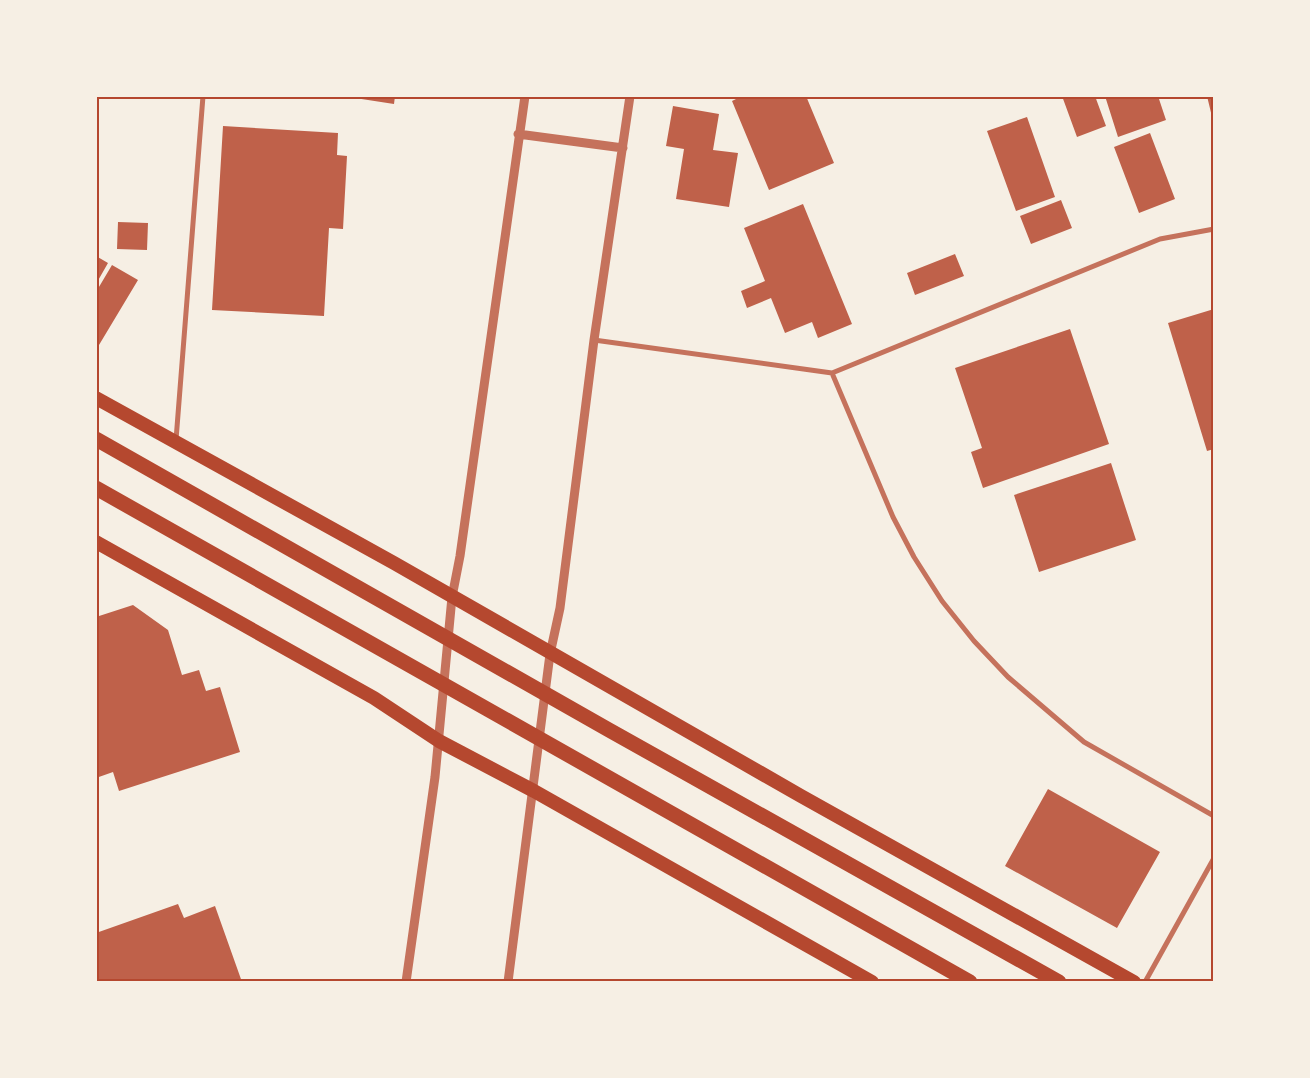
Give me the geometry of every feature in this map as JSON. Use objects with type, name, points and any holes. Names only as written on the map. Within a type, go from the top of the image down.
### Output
[{"type":"highway","points":[[96,398],[1134,982]]},
{"type":"highway","points":[[96,438],[609,730],[1059,982]]},
{"type":"highway","points":[[96,488],[970,982]]},
{"type":"highway","points":[[96,542],[374,698],[439,741],[534,791],[872,982]]},
{"type":"street","points":[[176,443],[203,96]]},
{"type":"street","points":[[406,982],[439,741],[452,597],[460,556],[518,134],[525,96]]},
{"type":"street","points":[[508,982],[534,791],[550,654],[560,608],[594,340],[630,96]]},
{"type":"street","points":[[518,134],[623,148]]},
{"type":"street","points":[[594,340],[832,373],[1160,239],[1214,229]]},
{"type":"street","points":[[832,373],[893,517],[914,557],[942,601],[974,641],[1008,677],[1084,742],[1214,816]]},
{"type":"street","points":[[1144,982],[1214,858]]},
{"type":"building","points":[[342,96],[395,96],[394,104]]},
{"type":"building","points":[[742,96],[806,96],[834,163],[769,190],[732,101]]},
{"type":"building","points":[[1062,96],[1095,96],[1106,126],[1077,137]]},
{"type":"building","points":[[1105,96],[1158,96],[1166,120],[1118,137]]},
{"type":"building","points":[[1207,96],[1214,96],[1214,121],[1213,121]]},
{"type":"building","points":[[673,106],[719,114],[713,150],[738,153],[729,207],[676,199],[684,149],[666,146]]},
{"type":"building","points":[[1027,117],[1055,197],[1016,211],[987,131]]},
{"type":"building","points":[[223,126],[338,133],[337,155],[347,156],[343,229],[329,228],[324,316],[212,310]]},
{"type":"building","points":[[1150,133],[1175,199],[1139,213],[1114,147]]},
{"type":"building","points":[[1061,200],[1072,228],[1031,244],[1020,216]]},
{"type":"building","points":[[803,204],[852,324],[818,338],[812,322],[785,333],[771,298],[747,308],[741,291],[765,281],[744,228]]},
{"type":"building","points":[[118,222],[148,223],[147,250],[117,249]]},
{"type":"building","points":[[955,254],[964,276],[915,295],[907,273]]},
{"type":"building","points":[[96,256],[108,263],[96,284]]},
{"type":"building","points":[[112,265],[138,280],[96,350],[96,292]]},
{"type":"building","points":[[1214,309],[1214,449],[1207,451],[1168,323]]},
{"type":"building","points":[[1070,329],[1109,444],[983,488],[971,452],[982,448],[955,368]]},
{"type":"building","points":[[1111,463],[1136,540],[1039,572],[1014,495]]},
{"type":"building","points":[[133,605],[168,630],[182,675],[199,670],[206,691],[220,687],[240,752],[119,791],[113,772],[96,778],[96,617]]},
{"type":"building","points":[[1048,789],[1160,852],[1117,928],[1005,866]]},
{"type":"building","points":[[178,904],[184,918],[215,906],[242,982],[96,982],[96,933]]}]
